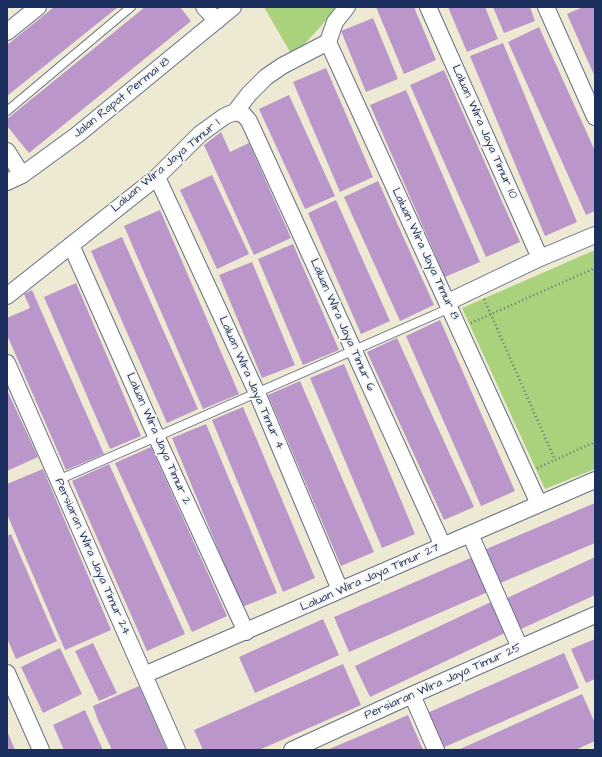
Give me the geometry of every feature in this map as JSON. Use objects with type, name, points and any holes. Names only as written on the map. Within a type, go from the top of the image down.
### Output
[{"type":"street","points":[[204,7],[217,21]]},
{"type":"street","name":"Jalan Rapat Permai 18","points":[[7,182],[22,175],[77,135],[233,7]]},
{"type":"street","points":[[328,42],[335,22],[347,7]]},
{"type":"street","name":"Laluan Wira Jaya Timur 10","points":[[428,7],[540,258]]},
{"type":"street","points":[[546,7],[595,117]]},
{"type":"street","points":[[7,32],[35,8]]},
{"type":"street","name":"Laluan Wira Jaya Timur 1","points":[[7,296],[157,177],[200,134],[225,116],[235,112],[249,94],[266,77],[282,66],[328,42]]},
{"type":"street","name":"Laluan Wira Jaya Timur 8","points":[[328,42],[539,504]]},
{"type":"street","name":"Laluan Wira Jaya Timur 6","points":[[235,112],[244,115],[250,121],[443,546]]},
{"type":"street","points":[[7,151],[22,175]]},
{"type":"street","name":"Laluan Wira Jaya Timur 4","points":[[157,177],[257,393],[340,590]]},
{"type":"street","points":[[449,305],[479,288],[540,258],[595,235]]},
{"type":"street","name":"Laluan Wira Jaya Timur 2","points":[[71,245],[246,632]]},
{"type":"street","name":"Persiaran Wira Jaya Timur 24","points":[[7,363],[177,750]]},
{"type":"street","name":"Laluan Wira Jaya Timur 27","points":[[144,675],[595,480]]},
{"type":"street","points":[[470,534],[520,648]]},
{"type":"street","name":"Persiaran Wira Jaya Timur 25","points":[[292,750],[412,695],[595,615]]},
{"type":"street","points":[[7,673],[41,750]]},
{"type":"street","points":[[412,695],[436,750]]},
{"type":"lane","points":[[7,111],[131,7]]},
{"type":"lane","points":[[58,480],[157,438],[449,305]]},
{"type":"path","points":[[459,328],[595,268]]},
{"type":"path","points":[[479,288],[555,460]]},
{"type":"path","points":[[525,473],[595,442]]},
{"type":"green space","points":[[264,7],[338,7],[293,57]]},
{"type":"green space","points":[[595,250],[595,469],[545,489],[462,308]]},
{"type":"building","points":[[54,7],[118,7],[7,96],[7,45]]},
{"type":"building","points":[[145,7],[180,7],[191,21],[29,153],[7,126],[7,119]]},
{"type":"building","points":[[376,7],[414,7],[436,60],[404,74]]},
{"type":"building","points":[[448,7],[485,7],[498,39],[467,52]]},
{"type":"building","points":[[493,7],[530,7],[535,21],[504,33]]},
{"type":"building","points":[[583,7],[595,7],[595,77],[567,14]]},
{"type":"building","points":[[373,18],[398,79],[366,92],[341,31]]},
{"type":"building","points":[[539,27],[595,151],[595,211],[586,215],[508,42]]},
{"type":"building","points":[[503,43],[577,222],[545,236],[470,56]]},
{"type":"building","points":[[326,68],[373,177],[340,192],[293,82]]},
{"type":"building","points":[[444,70],[520,242],[486,257],[410,85]]},
{"type":"building","points":[[406,90],[480,262],[445,277],[370,105]]},
{"type":"building","points":[[289,95],[335,196],[305,209],[259,109]]},
{"type":"building","points":[[221,132],[230,152],[249,143],[291,238],[254,255],[204,145]]},
{"type":"building","points":[[212,175],[249,254],[217,269],[180,190]]},
{"type":"building","points":[[378,181],[434,305],[400,321],[344,197]]},
{"type":"building","points":[[336,200],[390,321],[361,334],[308,213]]},
{"type":"building","points":[[160,210],[239,394],[203,409],[124,226]]},
{"type":"building","points":[[122,237],[198,409],[167,423],[91,251]]},
{"type":"building","points":[[293,244],[339,350],[303,365],[258,259]]},
{"type":"building","points":[[252,262],[295,365],[262,378],[219,275]]},
{"type":"building","points":[[76,283],[141,436],[110,449],[44,297]]},
{"type":"building","points":[[32,290],[104,454],[66,470],[7,335],[7,318],[30,308],[24,294]]},
{"type":"building","points":[[440,320],[515,491],[481,506],[406,336]]},
{"type":"building","points":[[397,338],[474,507],[444,520],[367,352]]},
{"type":"building","points":[[344,364],[415,534],[382,548],[310,378]]},
{"type":"building","points":[[300,381],[374,552],[341,566],[268,395]]},
{"type":"building","points":[[7,390],[38,457],[7,471]]},
{"type":"building","points":[[243,407],[315,578],[283,592],[212,420]]},
{"type":"building","points":[[206,424],[277,593],[242,607],[172,438]]},
{"type":"building","points":[[151,447],[227,616],[192,632],[115,463]]},
{"type":"building","points":[[109,464],[185,634],[147,651],[72,481]]},
{"type":"building","points":[[43,469],[111,630],[65,650],[7,514],[7,484]]},
{"type":"building","points":[[595,503],[595,543],[498,584],[484,550]]},
{"type":"building","points":[[11,534],[57,641],[16,659],[7,638],[7,536]]},
{"type":"building","points":[[473,557],[488,592],[349,652],[334,617]]},
{"type":"building","points":[[595,557],[595,595],[519,630],[505,599]]},
{"type":"building","points":[[493,601],[507,632],[370,697],[355,666]]},
{"type":"building","points":[[323,619],[339,655],[255,693],[239,657]]},
{"type":"building","points":[[595,639],[595,679],[586,683],[571,649]]},
{"type":"building","points":[[93,643],[117,693],[99,701],[75,651]]},
{"type":"building","points":[[60,648],[82,694],[43,713],[21,667]]},
{"type":"building","points":[[564,653],[579,688],[440,749],[425,714]]},
{"type":"building","points":[[343,664],[361,705],[259,750],[203,750],[194,730]]},
{"type":"building","points":[[139,686],[167,750],[112,750],[97,718],[93,706]]},
{"type":"building","points":[[582,694],[595,723],[595,741],[575,750],[458,750]]},
{"type":"building","points":[[85,710],[103,750],[64,750],[53,725]]},
{"type":"building","points":[[408,715],[423,750],[327,750],[367,733]]},
{"type":"building","points":[[7,731],[15,750],[7,750]]}]
